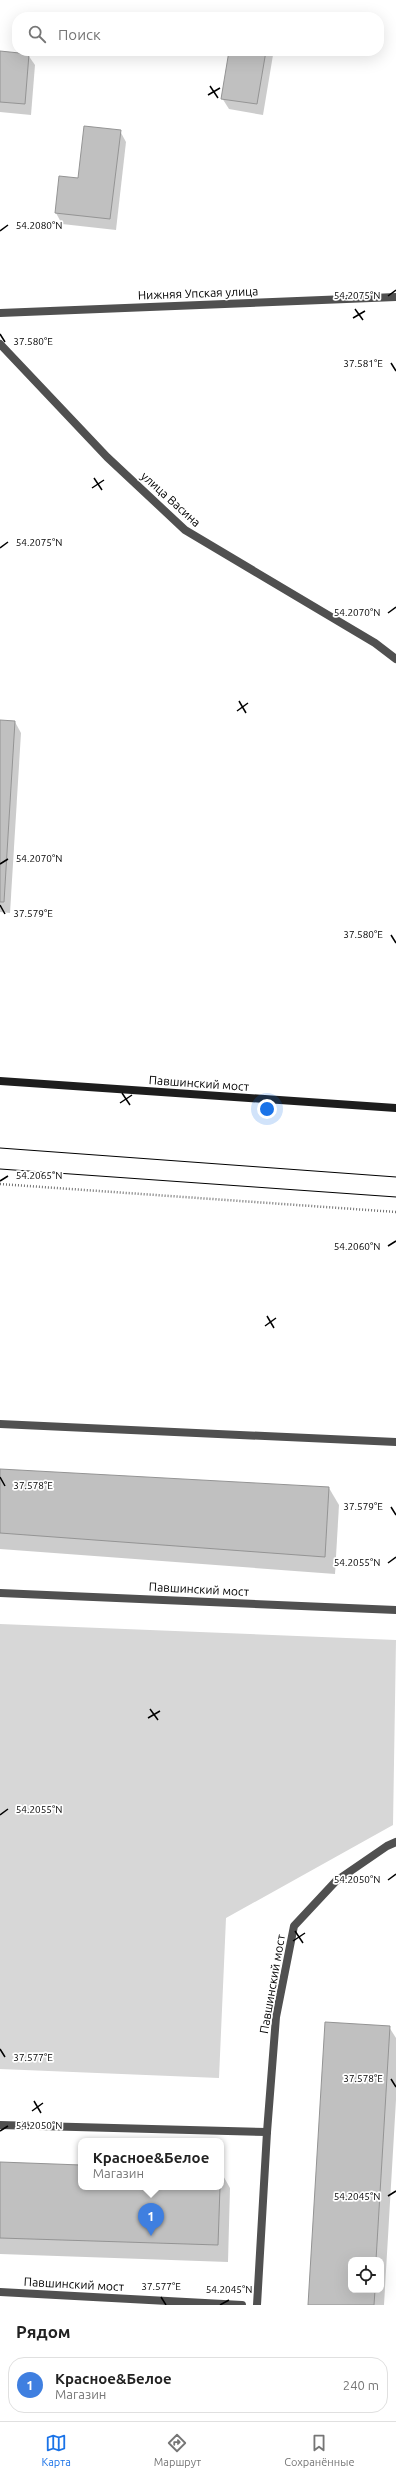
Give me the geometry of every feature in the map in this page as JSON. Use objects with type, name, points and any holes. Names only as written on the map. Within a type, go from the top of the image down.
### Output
[{"type":"main road","name":"Павшинский мост","points":[[0,1082],[396,1108]]},
{"type":"street","name":"Нижняя Упская улица","points":[[0,313],[396,297]]},
{"type":"street","name":"улица Васина","points":[[0,344],[107,456],[185,530],[374,643],[396,659]]},
{"type":"street","points":[[0,1424],[396,1442]]},
{"type":"street","name":"Павшинский мост","points":[[0,1593],[396,1610]]},
{"type":"street","name":"Павшинский мост","points":[[257,2305],[266,2132],[276,2017],[294,1926],[336,1881],[387,1846],[396,1842]]},
{"type":"street","points":[[0,2125],[266,2132]]},
{"type":"street","name":"Павшинский мост","points":[[0,2292],[242,2305]]},
{"type":"path","points":[[0,1184],[396,1212]]},
{"type":"shaded area","points":[[0,1624],[396,1640],[393,1825],[226,1918],[219,2078],[0,2069]]},
{"type":"building","points":[[0,51],[12,52],[12,56],[29,56],[25,104],[0,102]]},
{"type":"building","points":[[228,56],[265,56],[257,104],[221,99]]},
{"type":"building","points":[[84,126],[121,130],[110,219],[55,213],[59,176],[78,178]]},
{"type":"building","points":[[0,720],[15,721],[4,902],[0,902]]},
{"type":"building","points":[[0,1469],[329,1487],[325,1557],[0,1533]]},
{"type":"building","points":[[325,2022],[390,2026],[376,2257],[348,2257],[348,2293],[375,2293],[374,2305],[308,2305]]},
{"type":"building","points":[[0,2162],[78,2165],[78,2190],[220,2190],[218,2245],[0,2238]]},
{"type":"tram line","points":[[0,1148],[396,1177]]},
{"type":"tram line","points":[[0,1169],[396,1197]]},
{"type":"place","name":"Красное&Белое","points":[[151,2236]]}]
